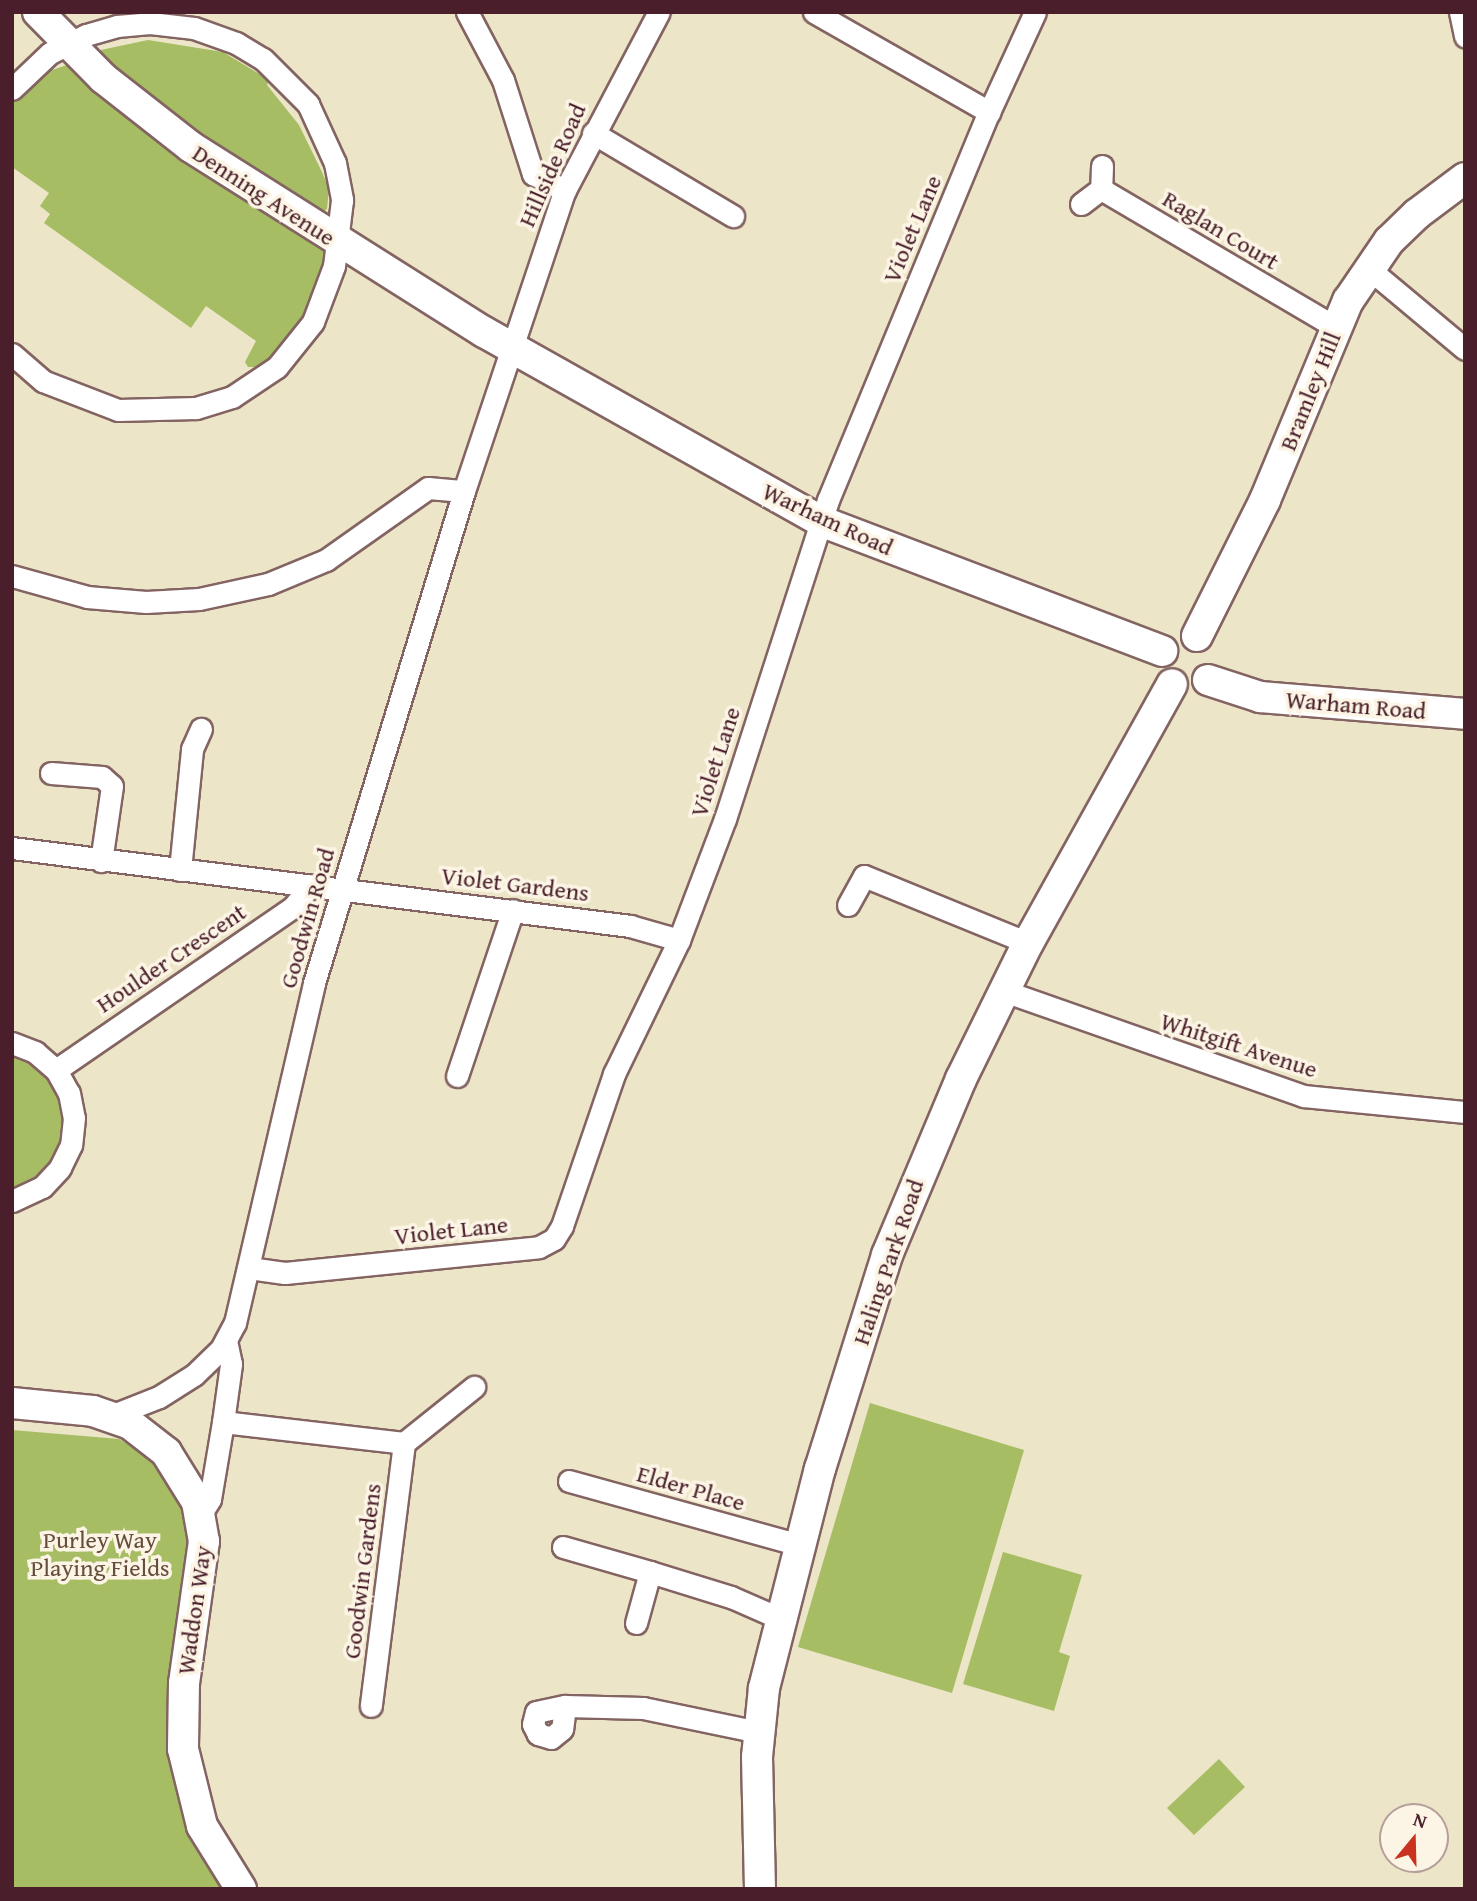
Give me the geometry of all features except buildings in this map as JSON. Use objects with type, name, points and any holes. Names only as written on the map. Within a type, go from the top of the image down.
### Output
[{"type":"street","name":"Denning Avenue","points":[[38,12],[65,44],[171,133],[338,243],[512,348]]},
{"type":"street","points":[[467,12],[503,80],[533,174],[565,190]]},
{"type":"street","name":"Hillside Road","points":[[512,348],[565,190],[593,133],[660,12]]},
{"type":"street","points":[[814,12],[989,112]]},
{"type":"street","name":"Violet Lane","points":[[249,1268],[285,1273],[540,1247],[554,1239],[568,1211],[614,1074],[679,940],[726,818],[779,640],[856,429],[989,112],[1035,12]]},
{"type":"street","points":[[1460,12],[1465,36]]},
{"type":"street","points":[[12,89],[65,44],[117,26],[150,23],[194,28],[236,43],[263,59],[308,104],[325,134],[342,200],[338,243],[326,297],[300,343],[259,382],[232,397],[196,408],[118,410],[43,381],[12,354]]},
{"type":"street","points":[[593,133],[733,216]]},
{"type":"street","points":[[1081,204],[1101,189],[1102,166]]},
{"type":"street","name":"Bramley Hill","points":[[1197,636],[1265,500],[1335,327],[1368,268],[1417,214],[1465,178]]},
{"type":"street","name":"Raglan Court","points":[[1101,189],[1335,327]]},
{"type":"street","points":[[1368,268],[1465,349]]},
{"type":"street","name":"Warham Road","points":[[512,348],[823,522],[1162,651]]},
{"type":"street","name":"Goodwin Road","points":[[202,1512],[210,1499],[223,1423],[231,1364],[226,1341],[249,1268],[288,1090],[343,889],[464,491],[512,348]]},
{"type":"street","points":[[12,576],[87,597],[146,603],[199,599],[268,584],[326,560],[428,488],[464,491]]},
{"type":"street","points":[[1181,635],[1197,636],[1213,652],[1215,664],[1208,680],[1184,689],[1171,684],[1163,675],[1162,651],[1181,635]]},
{"type":"street","name":"Warham Road","points":[[1208,680],[1260,697],[1465,714]]},
{"type":"street","name":"Haling Park Road","points":[[760,1889],[759,1732],[779,1618],[887,1255],[923,1165],[1004,991],[1171,684]]},
{"type":"street","points":[[180,870],[192,750],[201,729]]},
{"type":"street","points":[[51,773],[102,777],[111,786],[101,860]]},
{"type":"street","name":"Violet Gardens","points":[[12,848],[637,927],[679,940]]},
{"type":"street","points":[[848,905],[864,876],[1028,943]]},
{"type":"street","name":"Houlder Crescent","points":[[56,1070],[293,907],[311,885]]},
{"type":"street","points":[[457,1076],[513,910]]},
{"type":"street","name":"Whitgift Avenue","points":[[1004,991],[1304,1096],[1465,1112]]},
{"type":"street","points":[[12,1043],[35,1052],[56,1070],[69,1093],[74,1118],[71,1144],[60,1168],[42,1187],[12,1201]]},
{"type":"street","points":[[113,1415],[182,1384],[226,1341]]},
{"type":"street","points":[[223,1423],[404,1443],[474,1387]]},
{"type":"street","name":"Waddon Way","points":[[12,1403],[113,1415],[166,1452],[202,1512],[204,1541],[184,1683],[183,1749],[202,1826],[241,1889]]},
{"type":"street","name":"Goodwin Gardens","points":[[372,1706],[404,1443]]},
{"type":"street","name":"Elder Place","points":[[569,1481],[799,1545]]},
{"type":"street","points":[[563,1547],[731,1597],[779,1618]]},
{"type":"street","points":[[636,1623],[649,1572]]},
{"type":"street","points":[[565,1706],[643,1708],[759,1732]]},
{"type":"green space","points":[[148,40],[223,52],[269,80],[267,85],[299,125],[321,170],[329,188],[327,209],[320,214],[151,103],[96,51]]},
{"type":"green space","points":[[67,65],[77,68],[130,116],[221,184],[324,249],[325,267],[305,316],[262,367],[248,367],[245,362],[256,341],[206,306],[191,328],[44,223],[50,214],[40,206],[49,193],[12,167],[12,102],[43,73]]},
{"type":"green space","points":[[12,1052],[39,1067],[54,1086],[62,1108],[63,1132],[56,1155],[42,1174],[12,1191]]},
{"type":"green space","points":[[870,1403],[1024,1450],[952,1693],[798,1647]]},
{"type":"green space","name":"Purley Way Playing Fields","points":[[12,1430],[119,1439],[158,1463],[188,1515],[190,1552],[169,1704],[168,1747],[188,1829],[221,1889],[12,1889]]},
{"type":"green space","points":[[1003,1552],[1082,1575],[1059,1652],[1070,1656],[1054,1711],[963,1684]]},
{"type":"green space","points":[[1219,1759],[1245,1787],[1194,1835],[1167,1808]]}]
